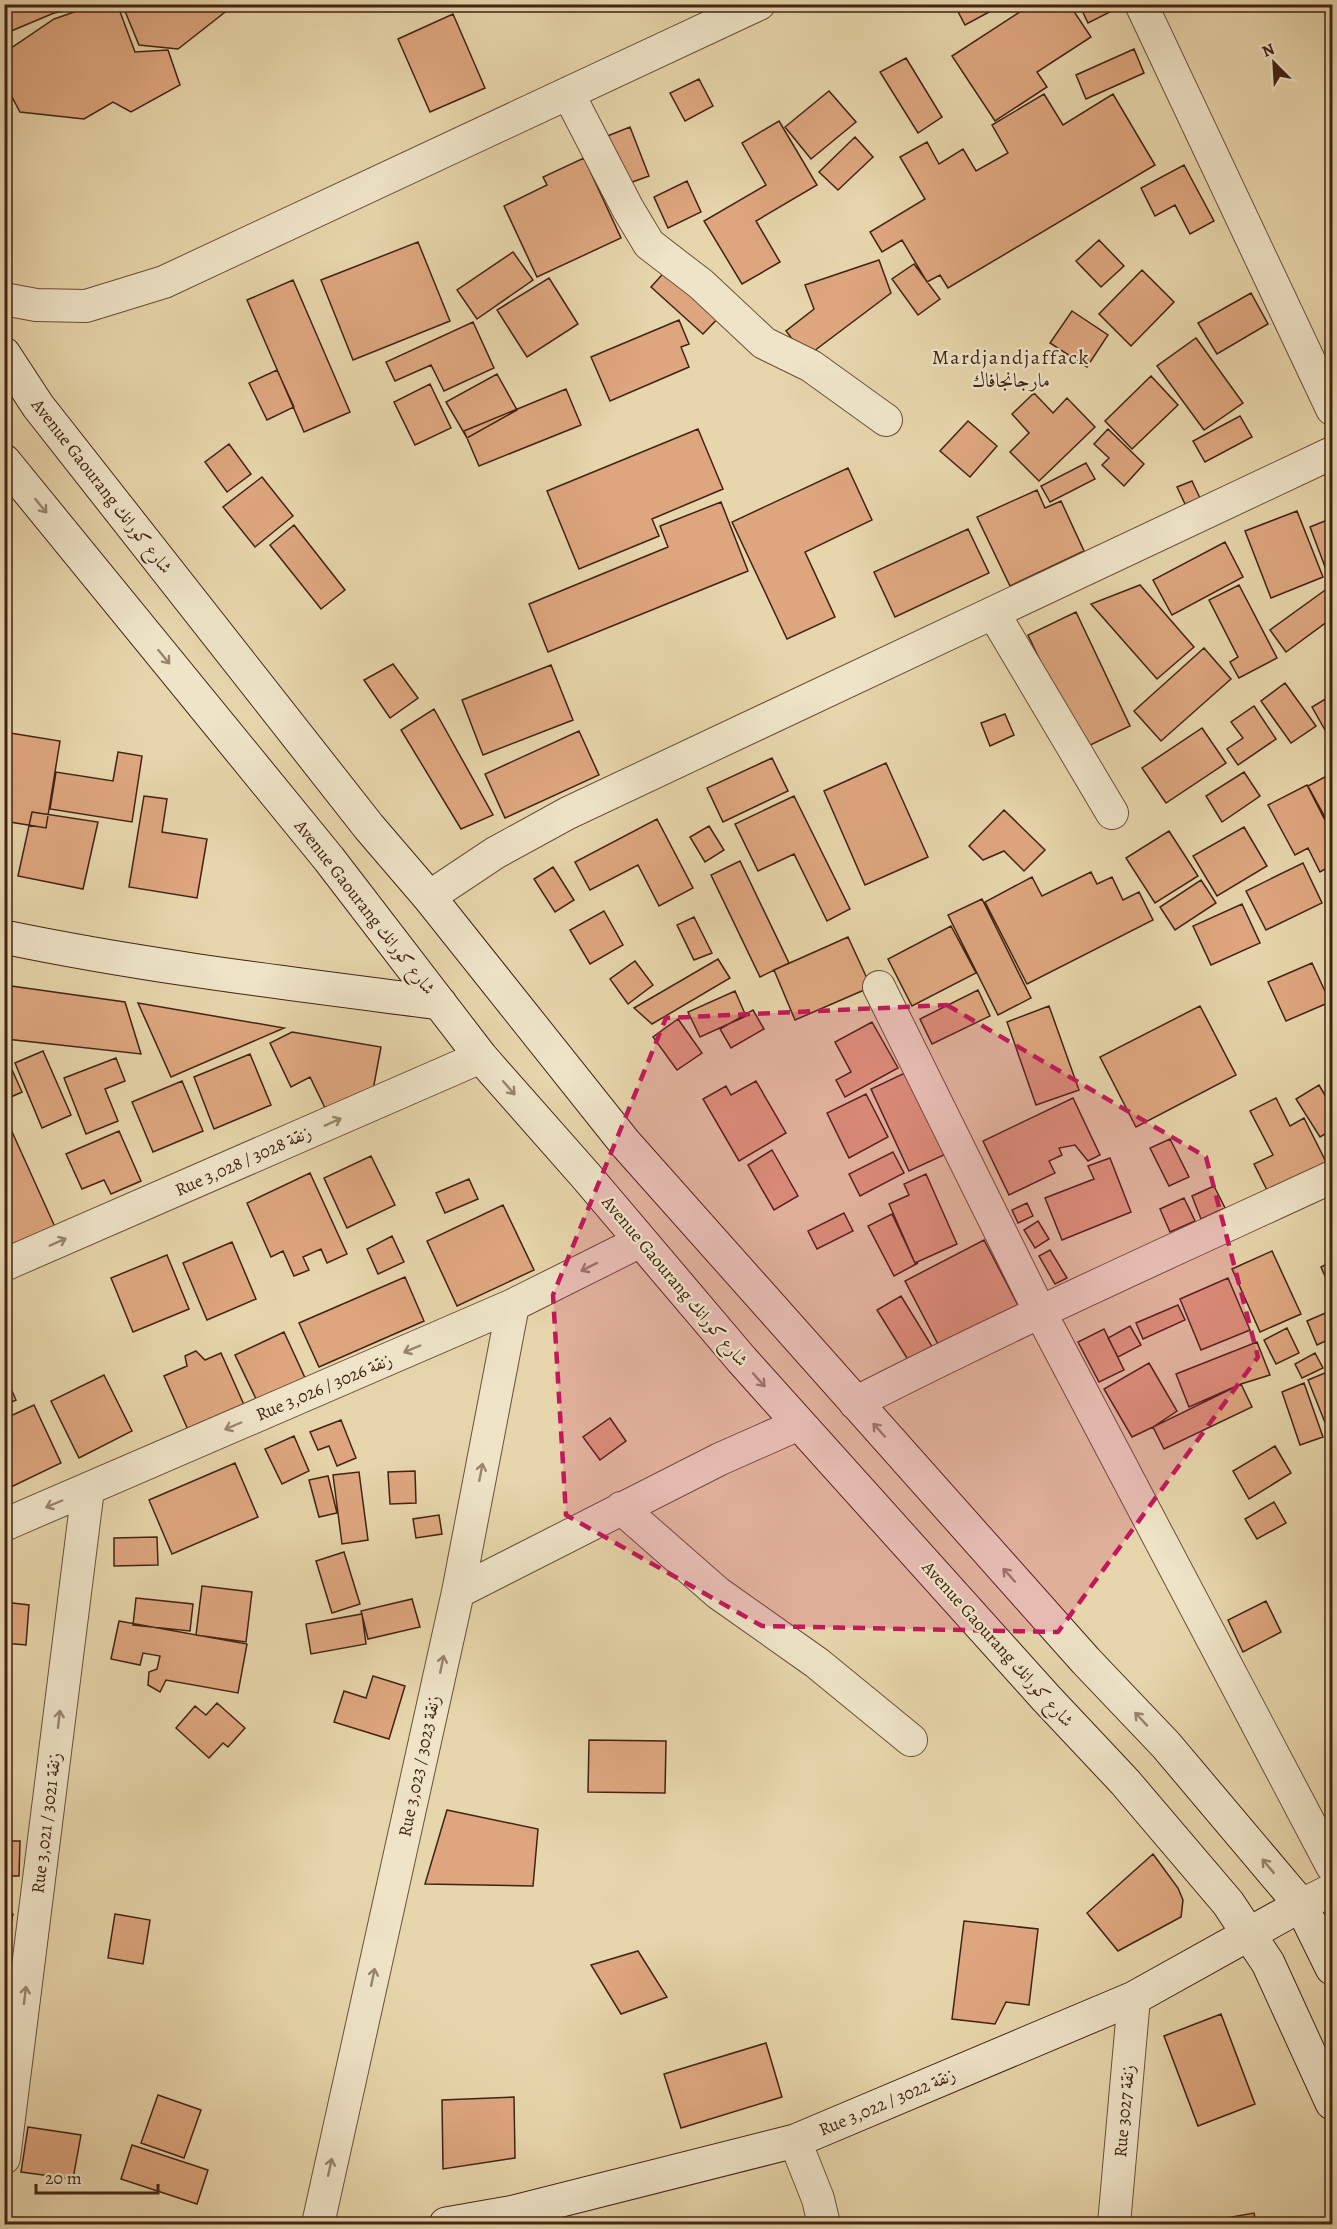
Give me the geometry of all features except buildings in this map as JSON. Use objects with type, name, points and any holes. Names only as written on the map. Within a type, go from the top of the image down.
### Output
[{"type":"main road","name":"Avenue Gaourang شارع كورانك","points":[[4,354],[46,415],[369,826],[429,897],[625,1143],[1086,1661],[1166,1746],[1301,1905],[1332,1968]]},
{"type":"main road","name":"Avenue Gaourang شارع كورانك","points":[[4,460],[329,859],[481,1057],[742,1360],[1046,1698],[1125,1782],[1228,1903],[1268,1963],[1332,2103]]},
{"type":"main road","points":[[4,937],[63,949],[224,974],[440,1003]]},
{"type":"main road","name":"Rue 3,022 / زنقة 3022","points":[[446,2224],[514,2212],[795,2141],[1134,1998],[1301,1905]]},
{"type":"street","points":[[4,299],[36,304],[86,306],[164,282],[759,4]]},
{"type":"street","points":[[1141,4],[1332,409]]},
{"type":"street","points":[[568,93],[628,209],[649,244],[701,284],[764,343],[812,366],[886,420]]},
{"type":"street","points":[[429,897],[495,853],[568,813],[1332,453]]},
{"type":"street","points":[[994,614],[1112,813]]},
{"type":"street","points":[[879,987],[1040,1312],[1332,1866]]},
{"type":"street","name":"Rue 3,028 / زنقة 3028","points":[[4,1265],[481,1057]]},
{"type":"street","points":[[855,1403],[1040,1312],[1332,1178]]},
{"type":"street","name":"Rue 3,026 / زنقة 3026","points":[[4,1525],[513,1305],[641,1241]]},
{"type":"street","name":"Rue 3,023 / زنقة 3023","points":[[318,2224],[458,1592],[513,1305]]},
{"type":"street","points":[[458,1592],[720,1459],[799,1424]]},
{"type":"street","name":"Rue 3,021 / زنقة 3021","points":[[4,2158],[88,1489]]},
{"type":"street","points":[[621,1508],[718,1593],[817,1663],[911,1740]]},
{"type":"street","points":[[1301,1905],[1332,1890]]},
{"type":"street","name":"Rue 3027 زنقة","points":[[1114,2224],[1134,1998]]},
{"type":"street","points":[[795,2141],[818,2199],[824,2224]]},
{"type":"highlighted area","points":[[947,1005],[1206,1157],[1258,1357],[1058,1632],[762,1626],[566,1515],[553,1295],[666,1018]]},
{"type":"district","name":"Mardjandjaffack مارجانجافاك","points":[[1011,368]]}]
